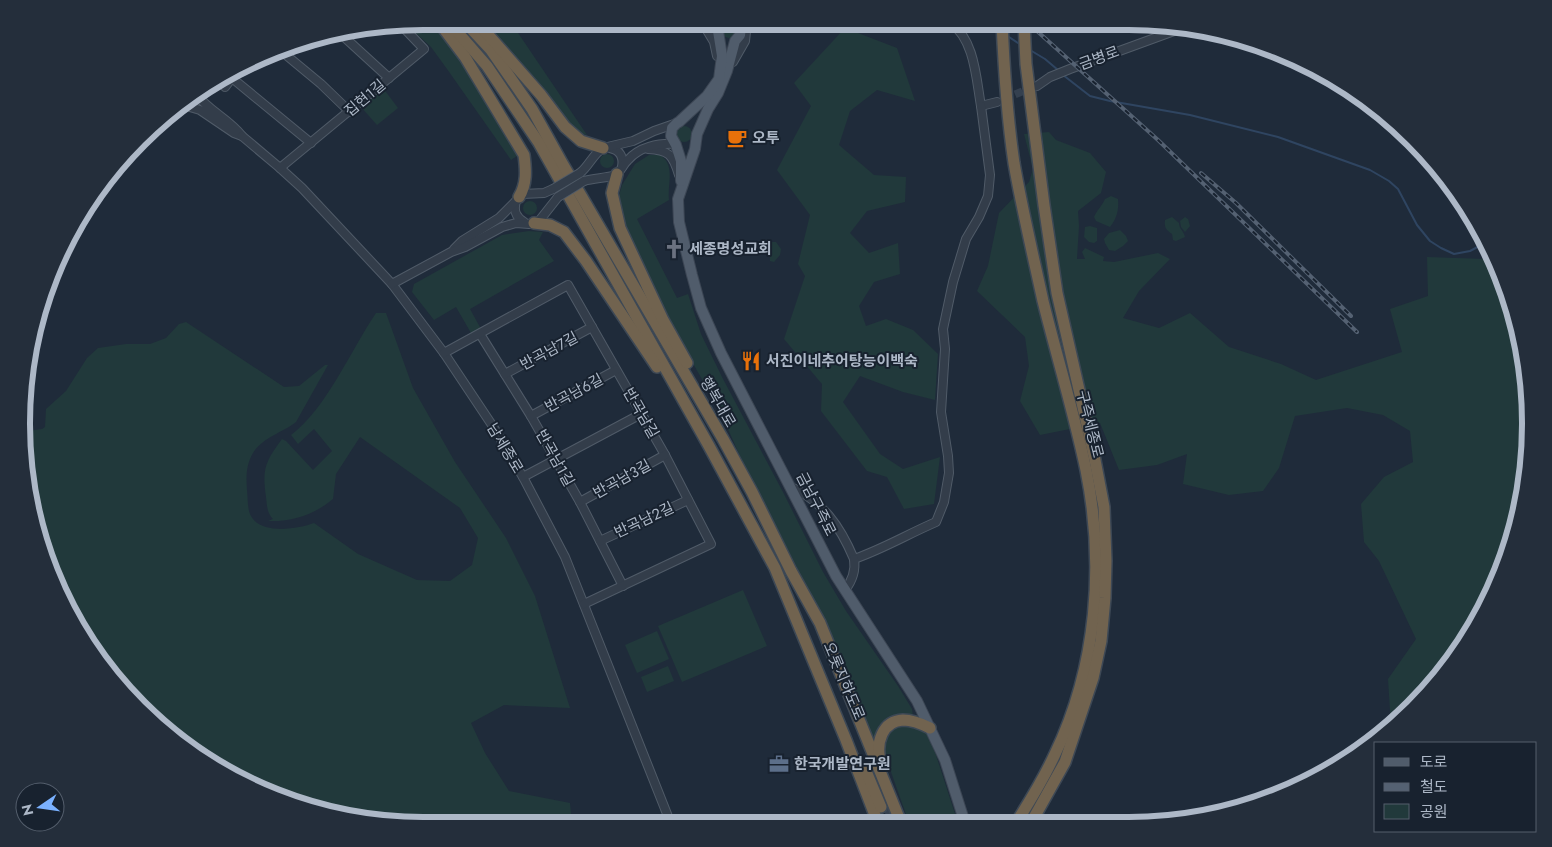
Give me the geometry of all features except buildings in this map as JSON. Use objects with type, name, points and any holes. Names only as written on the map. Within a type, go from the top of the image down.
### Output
[{"type":"highway","points":[[445,30],[465,57],[524,155],[525,188],[517,199]]},
{"type":"highway","name":"행복대로","points":[[456,30],[487,66],[538,143],[709,446],[775,568],[876,817]]},
{"type":"highway","name":"행복대로","points":[[473,30],[492,50],[532,109],[752,492],[791,571],[820,624],[899,817]]},
{"type":"highway","points":[[484,30],[541,95],[565,127],[581,141],[606,148]]},
{"type":"highway","name":"구즉세종로","points":[[1002,30],[1014,161],[1022,208],[1086,472],[1094,530],[1095,585],[1089,646],[1084,673],[1073,710],[1056,754],[1019,817]]},
{"type":"highway","name":"구즉세종로","points":[[1024,30],[1026,64],[1044,205],[1058,294],[1104,506],[1106,561],[1106,598],[1101,642],[1093,678],[1065,762],[1034,817]]},
{"type":"highway","points":[[619,170],[612,193],[620,228],[663,320],[709,402],[723,439]]},
{"type":"highway","points":[[529,223],[550,225],[564,232],[586,261],[709,446]]},
{"type":"highway","name":"오롯지하도로","points":[[775,568],[816,651],[884,806],[854,720],[791,571]]},
{"type":"highway","points":[[888,791],[877,750],[882,733],[892,724],[901,720],[916,722],[930,728]]},
{"type":"main road","points":[[719,30],[719,36],[728,44],[735,41]]},
{"type":"main road","name":"금남구즉로","points":[[741,30],[740,35],[735,41],[727,70],[697,137],[681,184],[678,199],[679,222],[701,308],[721,353],[844,590],[917,701],[945,760],[963,817]]},
{"type":"main road","name":"금남구즉로","points":[[681,184],[681,160],[672,140],[671,132],[678,122],[716,91],[722,65],[719,36]]},
{"type":"main road","points":[[675,144],[687,147],[694,143],[697,137],[695,126],[683,121],[678,122]]},
{"type":"street","points":[[707,30],[714,42],[718,59],[716,91]]},
{"type":"street","points":[[712,30],[719,36]]},
{"type":"street","points":[[716,91],[730,71],[744,41],[746,30]]},
{"type":"street","points":[[854,559],[880,550],[906,534],[936,522],[944,502],[949,473],[941,412],[945,350],[943,329],[953,282],[966,239],[979,217],[988,196],[990,175],[976,73],[969,48],[959,30]]},
{"type":"street","name":"집현1길","points":[[280,168],[424,49],[406,31]]},
{"type":"street","name":"금병로","points":[[1037,86],[1050,77],[1171,32]]},
{"type":"street","points":[[346,38],[389,78]]},
{"type":"street","points":[[286,55],[321,84],[350,112]]},
{"type":"street","points":[[236,78],[311,143]]},
{"type":"street","points":[[225,87],[229,82]]},
{"type":"street","name":"남세종로","points":[[201,99],[280,168],[338,225],[392,284],[444,353],[494,428],[564,557],[669,817]]},
{"type":"street","points":[[981,106],[997,102]]},
{"type":"street","points":[[654,131],[699,104]]},
{"type":"street","name":"남세종로","points":[[190,107],[200,110],[234,133],[242,136]]},
{"type":"street","points":[[451,252],[462,241],[499,218],[517,199],[528,192],[544,193],[580,173],[590,164],[599,151],[633,141],[678,122]]},
{"type":"street","points":[[392,284],[502,227],[516,223],[529,223],[542,217],[552,202],[558,197],[594,178],[613,176],[630,157],[643,149],[663,143],[675,144]]},
{"type":"street","points":[[606,148],[613,148],[620,154],[622,158],[619,170]]},
{"type":"street","points":[[643,149],[660,150],[669,154],[675,162],[681,184]]},
{"type":"street","points":[[517,199],[514,206],[516,216],[529,223]]},
{"type":"street","name":"반곡남길","points":[[444,353],[568,285],[665,455],[711,544],[584,604]]},
{"type":"street","name":"반곡남7길","points":[[505,374],[592,327]]},
{"type":"street","name":"반곡남1길","points":[[480,334],[531,416],[580,502],[623,586]]},
{"type":"street","name":"반곡남6길","points":[[531,416],[616,370]]},
{"type":"street","points":[[522,477],[641,414]]},
{"type":"street","name":"반곡남3길","points":[[580,502],[665,455]]},
{"type":"street","points":[[789,486],[802,491],[825,510],[845,537],[855,565],[851,582],[844,590]]},
{"type":"street","name":"반곡남2길","points":[[600,541],[688,500]]},
{"type":"green space","points":[[413,30],[437,30],[454,50],[517,156],[511,160],[431,47]]},
{"type":"green space","points":[[489,30],[516,30],[587,135],[582,134],[565,121]]},
{"type":"green space","points":[[723,30],[735,30],[735,34],[731,38],[727,38],[723,34]]},
{"type":"green space","points":[[843,30],[850,30],[897,48],[915,101],[877,90],[850,111],[839,145],[874,175],[906,177],[905,202],[867,211],[850,233],[869,253],[898,243],[900,274],[874,282],[859,306],[866,326],[886,319],[913,330],[938,354],[935,400],[903,392],[860,376],[843,402],[880,454],[903,469],[940,457],[934,504],[904,509],[887,477],[867,471],[821,411],[822,384],[784,339],[805,276],[798,264],[810,215],[777,170],[811,106],[794,83]]},
{"type":"green space","points":[[383,88],[398,108],[377,125],[361,107]]},
{"type":"green space","points":[[684,126],[692,134],[684,142],[676,134]]},
{"type":"green space","points":[[1049,132],[1056,140],[1090,153],[1106,172],[1101,193],[1078,211],[1077,259],[1085,259],[1082,252],[1085,248],[1104,257],[1103,261],[1114,262],[1158,253],[1170,259],[1139,291],[1123,318],[1159,328],[1190,313],[1229,347],[1281,364],[1316,380],[1402,352],[1390,309],[1428,296],[1427,257],[1486,259],[1509,322],[1519,372],[1522,424],[1521,449],[1519,475],[1509,525],[1492,574],[1481,598],[1456,642],[1424,683],[1390,717],[1388,679],[1416,639],[1379,561],[1364,542],[1361,504],[1384,477],[1413,462],[1410,431],[1383,415],[1347,408],[1295,416],[1279,468],[1263,491],[1229,495],[1183,484],[1187,454],[1157,465],[1119,470],[1100,423],[1040,435],[1020,401],[1029,366],[1025,337],[977,291],[988,266],[999,213],[1029,182],[1033,169],[1024,134]]},
{"type":"green space","points":[[607,154],[612,156],[614,161],[612,166],[607,168],[602,166],[600,161],[602,156]]},
{"type":"green space","points":[[649,155],[660,155],[668,164],[670,175],[669,200],[637,219],[677,298],[688,294],[701,334],[823,572],[846,611],[912,709],[913,716],[877,737],[871,737],[820,613],[739,454],[720,411],[670,323],[621,218],[618,199],[622,185],[635,164]]},
{"type":"green space","points":[[1111,196],[1118,199],[1118,207],[1116,217],[1110,227],[1096,221],[1094,217],[1105,199]]},
{"type":"green space","points":[[530,201],[535,203],[537,208],[535,213],[530,215],[525,213],[523,208],[525,203]]},
{"type":"green space","points":[[1172,217],[1179,223],[1185,237],[1176,241],[1173,240],[1172,234],[1165,225],[1165,220]]},
{"type":"green space","points":[[1185,217],[1188,219],[1190,226],[1185,232],[1181,227],[1180,221]]},
{"type":"green space","points":[[1085,227],[1097,228],[1097,241],[1094,243],[1089,242],[1084,237]]},
{"type":"green space","points":[[1120,230],[1128,241],[1115,251],[1109,250],[1104,239],[1109,233]]},
{"type":"green space","points":[[529,231],[543,232],[539,240],[554,261],[470,309],[481,329],[471,333],[456,307],[434,320],[412,292],[414,284],[502,235]]},
{"type":"green space","points":[[770,242],[776,242],[781,249],[780,255],[774,262],[770,261]]},
{"type":"green space","points":[[376,313],[386,313],[413,388],[455,462],[506,538],[535,596],[570,708],[504,705],[471,723],[485,753],[509,791],[570,803],[571,817],[424,817],[372,814],[322,804],[273,787],[249,776],[205,751],[184,736],[145,702],[111,663],[96,642],[71,598],[60,574],[43,525],[33,475],[30,431],[45,427],[46,409],[66,391],[87,358],[98,348],[126,344],[150,344],[166,338],[179,324],[186,322],[284,387],[299,386],[325,365],[328,365],[296,422],[267,439],[253,453],[247,476],[248,503],[251,516],[256,522],[263,526],[280,529],[314,523],[358,554],[417,580],[450,581],[472,565],[478,538],[460,508],[360,437],[336,474],[333,499],[326,505],[294,519],[268,521],[273,519],[268,509],[264,479],[268,460],[282,439],[313,470],[332,451],[314,429],[298,444],[291,435],[304,424],[327,395]]},
{"type":"green space","points":[[743,590],[767,646],[682,682],[658,626]]},
{"type":"green space","points":[[657,631],[669,659],[637,673],[625,645]]},
{"type":"green space","points":[[668,666],[674,681],[647,692],[641,677]]},
{"type":"green space","points":[[905,723],[925,728],[956,817],[907,817],[884,752],[888,733]]},
{"type":"waterway","points":[[1006,35],[1021,45]]},
{"type":"waterway","points":[[1030,50],[1058,70]]},
{"type":"waterway","points":[[1063,75],[1090,96],[1190,115],[1278,137],[1370,170],[1389,181],[1398,189],[1417,225],[1430,241],[1454,254],[1470,251],[1479,246]]},
{"type":"tunnel","points":[[1004,99],[1033,87]]},
{"type":"tunnel","points":[[888,804],[892,817]]},
{"type":"railway","points":[[1036,30],[1158,140],[1357,332]]},
{"type":"railway","points":[[1201,173],[1236,203],[1351,316]]},
{"type":"place","name":"오투","points":[[737,138]]},
{"type":"place","name":"세종명성교회","points":[[674,249]]},
{"type":"place","name":"서진이네추어탕능이백숙","points":[[751,361]]},
{"type":"place","name":"한국개발연구원","points":[[779,764]]}]
